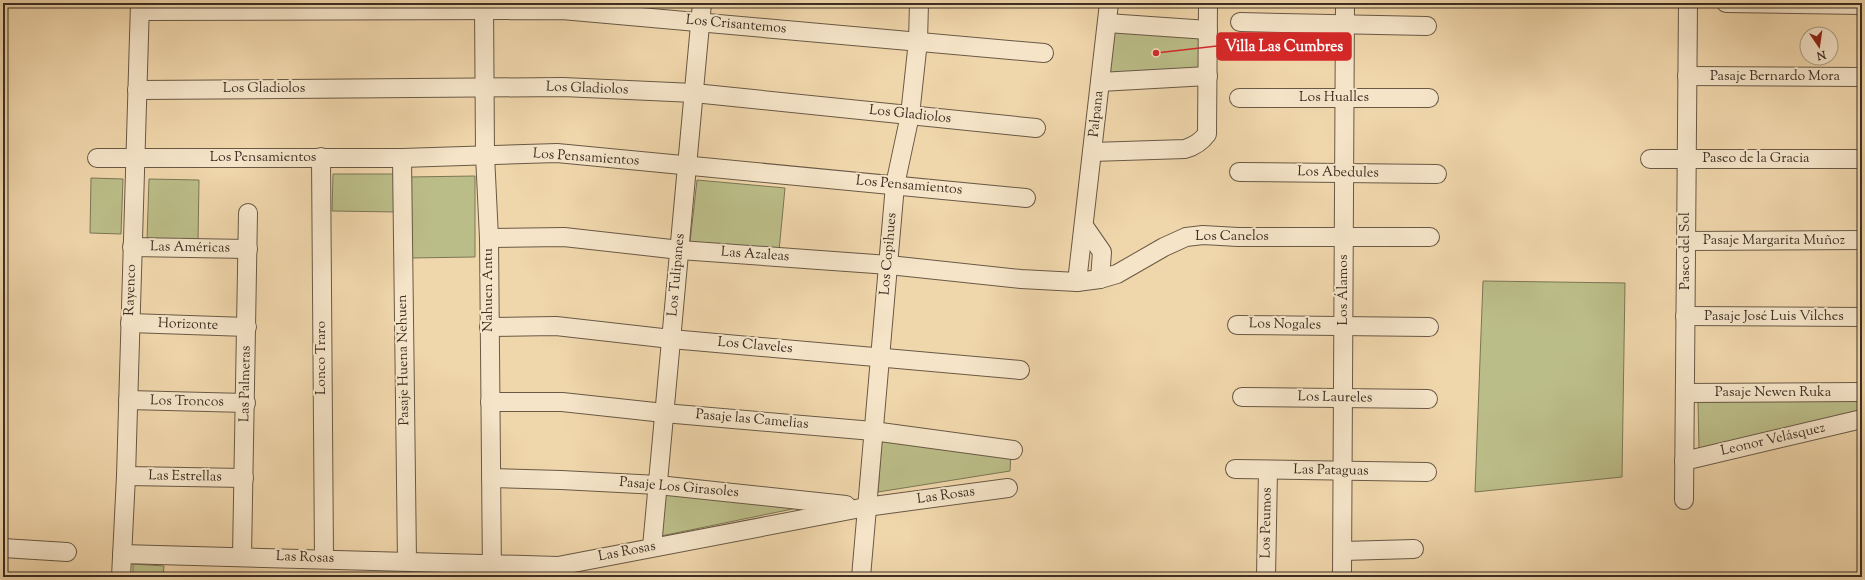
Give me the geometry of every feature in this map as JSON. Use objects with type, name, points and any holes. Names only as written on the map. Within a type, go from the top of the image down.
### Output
[{"type":"street","name":"Los Tulipanes","points":[[652,546],[702,3]]},
{"type":"street","name":"Los Copihues","points":[[861,577],[866,507],[896,185],[910,115],[918,41],[919,3]]},
{"type":"street","name":"Palpana","points":[[1077,282],[1110,3]]},
{"type":"street","points":[[1092,152],[1185,149],[1198,143],[1207,134],[1208,3]]},
{"type":"street","name":"Los Álamos","points":[[1342,577],[1345,237],[1345,3]]},
{"type":"street","name":"Paseo del Sol","points":[[1684,500],[1688,3]]},
{"type":"street","points":[[1726,3],[1862,5]]},
{"type":"street","name":"Los Crisantemos","points":[[140,7],[485,6],[562,10],[1044,53]]},
{"type":"street","name":"Nahuen Antu","points":[[485,6],[485,155],[489,238],[492,571]]},
{"type":"street","name":"Rayenco","points":[[121,577],[126,476],[140,7]]},
{"type":"street","points":[[1240,22],[1427,26]]},
{"type":"street","points":[[1107,24],[1208,30]]},
{"type":"street","points":[[1100,82],[1208,76]]},
{"type":"street","name":"Pasaje Bernardo Mora","points":[[1687,76],[1862,77]]},
{"type":"street","name":"Los Gladiolos","points":[[137,90],[563,87],[694,93],[1036,128]]},
{"type":"street","name":"Los Hualles","points":[[1239,98],[1428,98]]},
{"type":"street","name":"Los Pensamientos","points":[[97,158],[402,158],[557,153],[687,167],[1026,198]]},
{"type":"street","name":"Lonco Traro","points":[[321,157],[324,559]]},
{"type":"street","name":"Pasaje Huena Nehuen","points":[[402,158],[407,562]]},
{"type":"street","name":"Paseo de la Gracia","points":[[1650,159],[1862,159]]},
{"type":"street","name":"Los Abedules","points":[[1238,172],[1437,174]]},
{"type":"street","name":"Las Palmeras","points":[[242,556],[246,403],[248,212]]},
{"type":"street","points":[[1084,226],[1102,252],[1100,279]]},
{"type":"street","name":"Los Canelos","points":[[1021,279],[1077,282],[1100,279],[1117,274],[1164,247],[1186,237],[1203,235],[1238,237],[1430,237]]},
{"type":"street","name":"Las Azaleas","points":[[489,238],[564,237],[680,250],[889,265],[1021,279]]},
{"type":"street","name":"Pasaje Margarita Muñoz","points":[[1686,241],[1862,240]]},
{"type":"street","name":"Las Américas","points":[[132,247],[248,249]]},
{"type":"street","name":"Pasaje José Luis Vilches","points":[[1685,316],[1862,317]]},
{"type":"street","name":"Horizonte","points":[[130,323],[247,327]]},
{"type":"street","name":"Los Nogales","points":[[1237,324],[1430,326]]},
{"type":"street","name":"Los Claveles","points":[[489,327],[556,326],[671,339],[1020,370]]},
{"type":"street","name":"Pasaje Newen Ruka","points":[[1685,393],[1862,392]]},
{"type":"street","name":"Los Laureles","points":[[1242,397],[1428,399]]},
{"type":"street","name":"Los Troncos","points":[[128,400],[246,403]]},
{"type":"street","name":"Pasaje las Camelias","points":[[490,402],[562,402],[664,413],[873,431],[1013,450]]},
{"type":"street","name":"Leonor Velásquez","points":[[1684,461],[1862,419]]},
{"type":"street","name":"Las Pataguas","points":[[1235,469],[1427,472]]},
{"type":"street","name":"Los Peumos","points":[[1266,577],[1268,470]]},
{"type":"street","name":"Las Estrellas","points":[[126,476],[244,478]]},
{"type":"street","name":"Pasaje Los Girasoles","points":[[491,478],[658,485],[866,507]]},
{"type":"street","name":"Las Rosas","points":[[122,554],[242,556],[407,562],[492,571],[558,566],[652,546],[866,507],[1008,488]]},
{"type":"street","points":[[3,548],[66,552]]},
{"type":"street","points":[[1343,551],[1414,549]]},
{"type":"green space","points":[[1111,29],[1204,35],[1203,72],[1106,77]]},
{"type":"green space","points":[[333,174],[398,174],[398,212],[332,211]]},
{"type":"green space","points":[[475,176],[475,257],[409,258],[408,177]]},
{"type":"green space","points":[[91,178],[123,179],[121,234],[90,233]]},
{"type":"green space","points":[[149,179],[199,180],[198,242],[147,240]]},
{"type":"green space","points":[[697,180],[785,188],[779,251],[690,242]]},
{"type":"green space","points":[[1483,281],[1625,283],[1622,477],[1475,492]]},
{"type":"green space","points":[[1862,400],[1862,412],[1699,449],[1698,402]]},
{"type":"green space","points":[[882,438],[1011,453],[1010,471],[878,492]]},
{"type":"green space","points":[[663,491],[812,505],[661,536]]},
{"type":"green space","points":[[133,564],[164,566],[163,577],[133,577]]},
{"type":"place","name":"Villa Las Cumbres","points":[[1156,53]]}]
